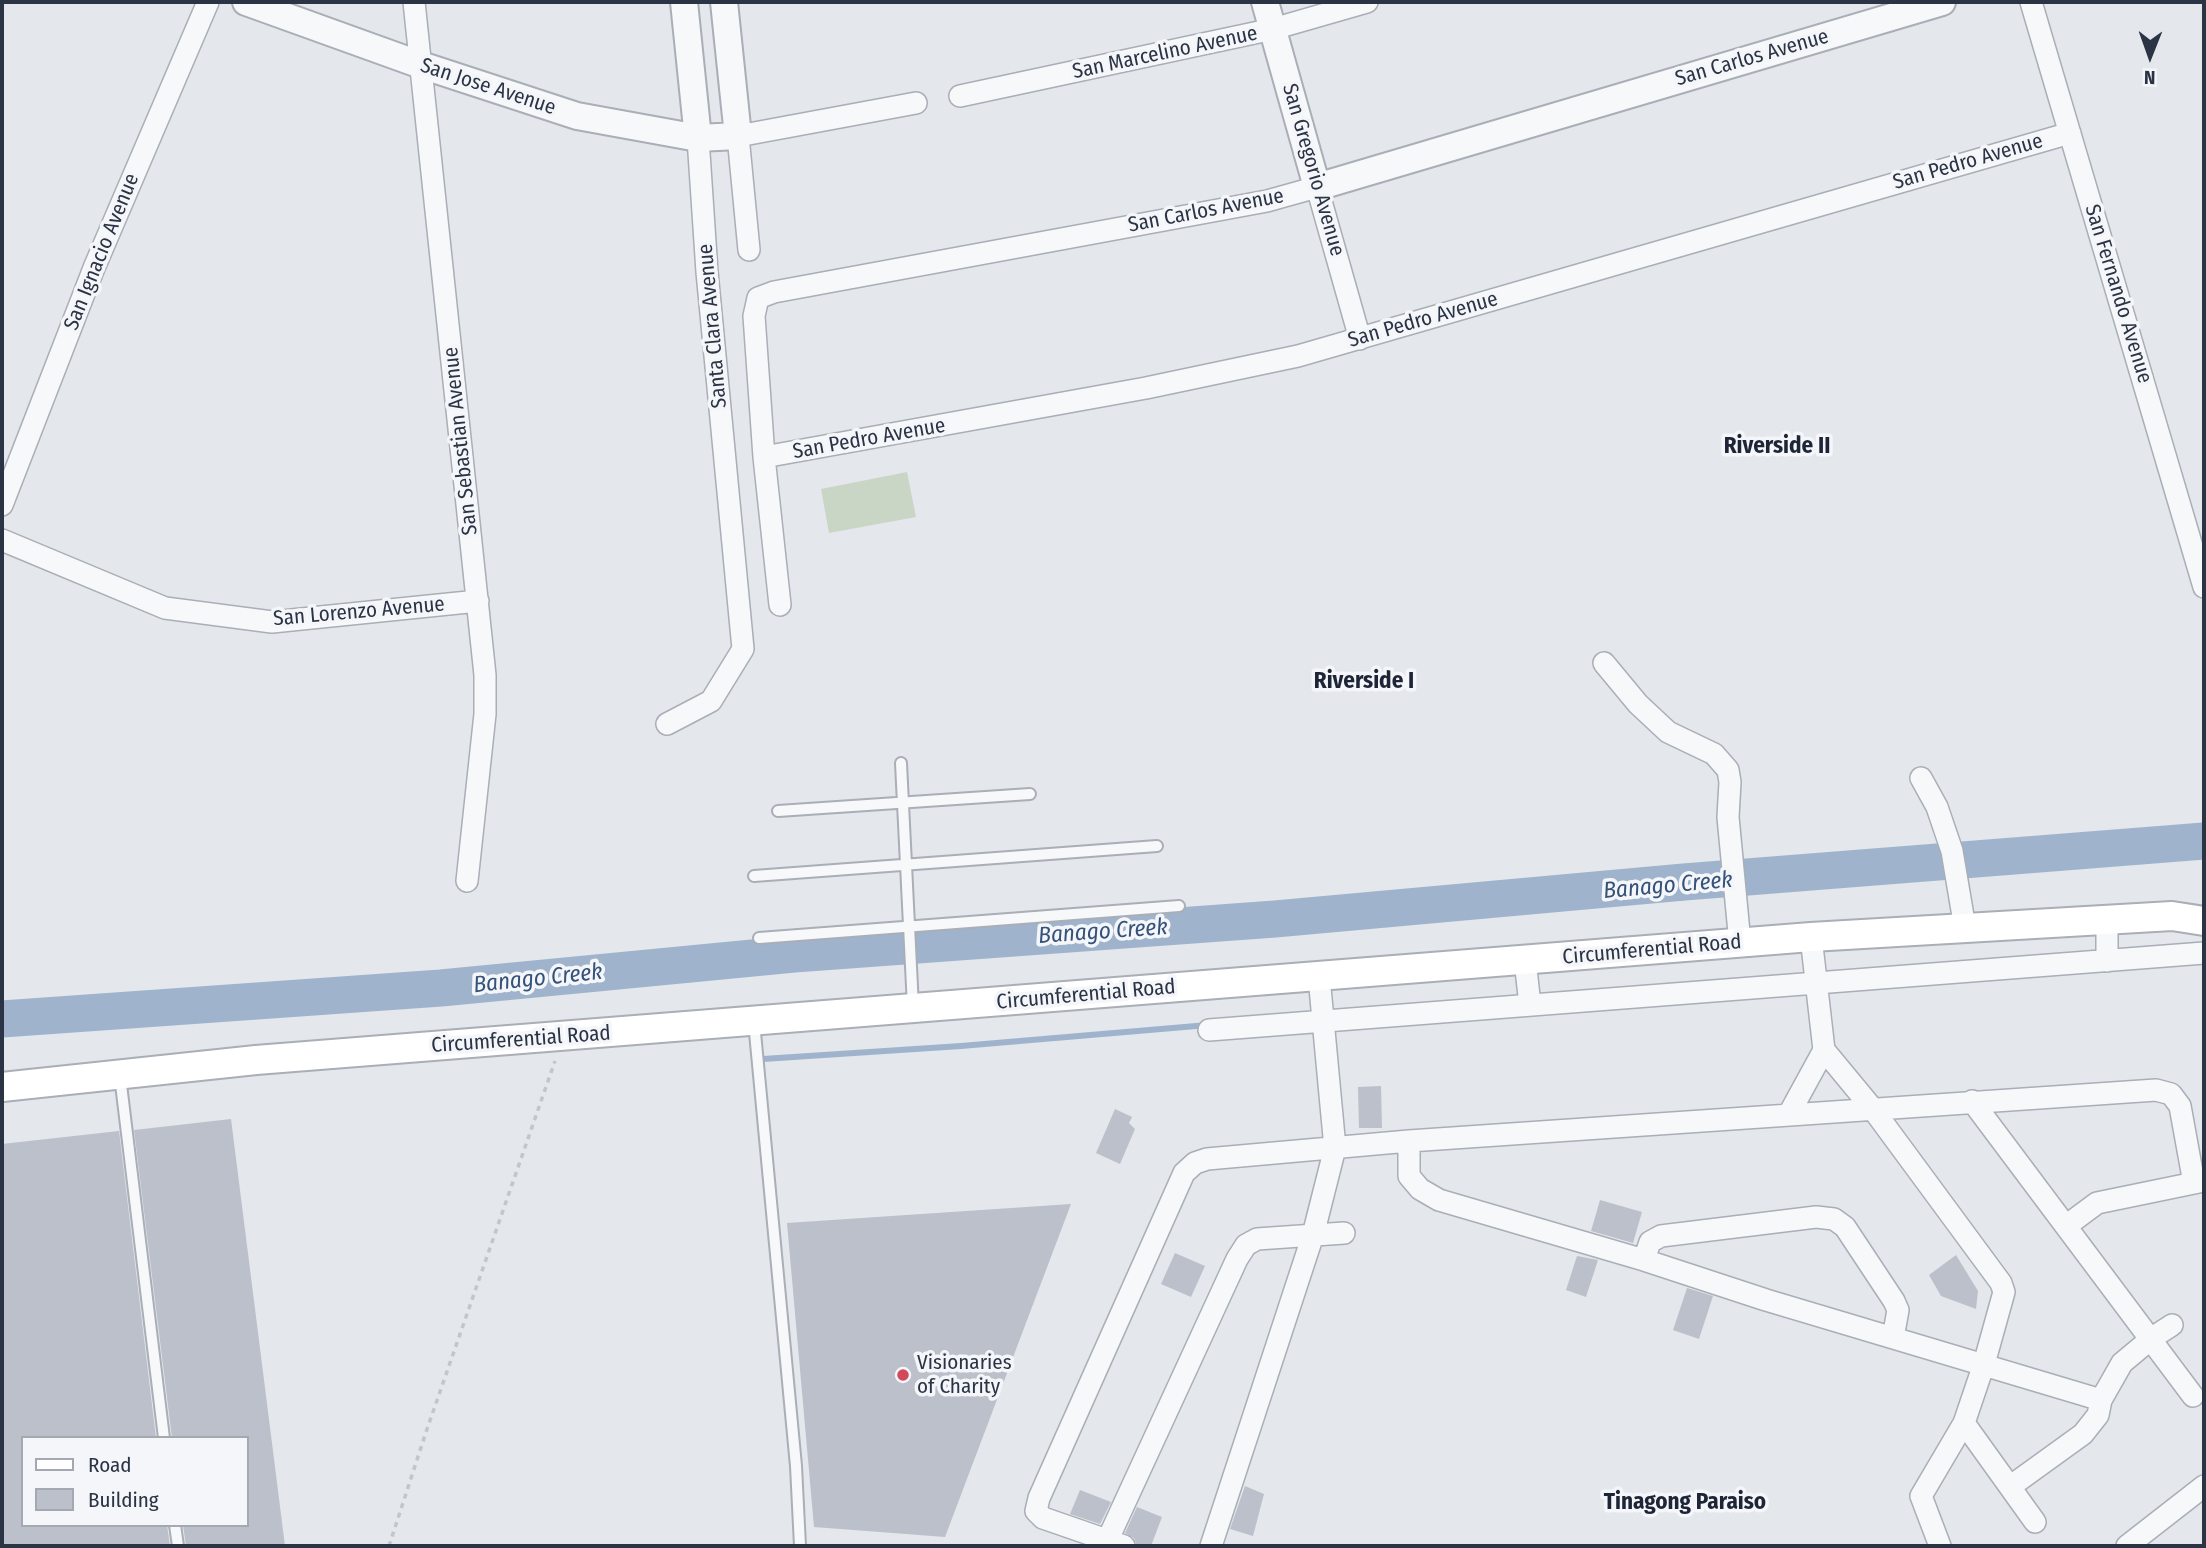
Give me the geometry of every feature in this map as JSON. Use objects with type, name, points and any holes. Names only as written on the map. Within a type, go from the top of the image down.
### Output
[{"type":"main road","name":"Circumferential Road","points":[[2,1087],[256,1060],[913,1009],[1323,1004],[1528,989],[1740,943],[1811,937],[1965,928],[2107,945],[2204,901]]},
{"type":"main road","name":"Circumferential Road","points":[[2172,916],[2204,921]]},
{"type":"street","name":"San Ignacio Avenue","points":[[2,505],[94,268],[208,2]]},
{"type":"street","name":"San Jose Avenue","points":[[246,2],[421,65],[577,116],[698,138],[738,136]]},
{"type":"street","name":"San Sebastian Avenue","points":[[414,2],[485,675],[485,714],[467,881]]},
{"type":"street","name":"Santa Clara Avenue","points":[[667,724],[711,701],[743,649],[684,2]]},
{"type":"street","name":"Santa Clara Avenue","points":[[724,2],[749,250]]},
{"type":"street","name":"San Gregorio Avenue","points":[[1265,2],[1360,339]]},
{"type":"street","name":"San Marcelino Avenue","points":[[961,96],[1273,29],[1367,2]]},
{"type":"street","name":"San Carlos Avenue","points":[[780,605],[764,457],[754,316],[758,298],[774,292],[1266,201],[1942,2]]},
{"type":"street","name":"San Fernando Avenue","points":[[2031,2],[2204,587]]},
{"type":"street","points":[[738,136],[916,103]]},
{"type":"street","name":"San Pedro Avenue","points":[[764,457],[1236,370],[1360,339],[2070,132]]},
{"type":"street","name":"San Lorenzo Avenue","points":[[2,540],[165,608],[272,622],[478,601]]},
{"type":"street","points":[[1604,663],[1638,705],[1668,732],[1714,754],[1723,761],[1728,770],[1728,817],[1740,943]]},
{"type":"street","points":[[1921,778],[1937,807],[1952,851],[1965,928]]},
{"type":"street","points":[[1789,1114],[1824,1050],[1811,937]]},
{"type":"street","points":[[1209,1030],[1323,1004],[1528,989],[1817,976],[2107,945],[2204,953]]},
{"type":"street","points":[[1211,1546],[1313,1234],[1335,1148],[1323,1004]]},
{"type":"street","points":[[1824,1050],[1872,1108],[2001,1283],[2004,1292],[2004,1301],[1964,1423],[1921,1496],[1940,1546]]},
{"type":"street","points":[[1344,1233],[1257,1239],[1246,1245],[1237,1259],[1116,1543],[1043,1518],[1036,1511],[1039,1498],[1184,1173],[1195,1163],[1206,1159],[1409,1141],[1972,1101],[2139,1090],[2156,1090],[2171,1094],[2180,1105],[2199,1182],[2097,1203],[2066,1226]]},
{"type":"street","points":[[1972,1101],[2193,1396]]},
{"type":"street","points":[[1409,1141],[1409,1176],[1420,1189],[1439,1200],[2101,1400]]},
{"type":"street","points":[[1644,1260],[1650,1242],[1661,1236],[1816,1217],[1834,1219],[1845,1227],[1894,1301],[1898,1310],[1893,1338]]},
{"type":"street","points":[[2011,1486],[2083,1434],[2098,1415],[2101,1400],[2122,1363],[2172,1325]]},
{"type":"street","points":[[1964,1423],[2035,1521]]},
{"type":"street","points":[[2127,1546],[2204,1486]]},
{"type":"lane","points":[[901,763],[913,1009]]},
{"type":"lane","points":[[778,811],[1030,794]]},
{"type":"lane","points":[[754,876],[1157,846]]},
{"type":"lane","points":[[759,938],[911,931],[1179,906]]},
{"type":"lane","points":[[754,1022],[796,1466],[800,1546]]},
{"type":"lane","points":[[119,1074],[164,1436]]},
{"type":"lane","points":[[175,1527],[178,1546]]},
{"type":"path","points":[[389,1546],[563,1036]]},
{"type":"green space","points":[[907,472],[916,517],[829,533],[821,489]]},
{"type":"building","points":[[1381,1086],[1382,1128],[1359,1128],[1358,1087]]},
{"type":"building","points":[[1115,1109],[1132,1117],[1129,1123],[1135,1129],[1120,1164],[1096,1153]]},
{"type":"building","points":[[231,1119],[285,1546],[186,1546],[183,1527],[248,1527],[248,1436],[172,1436],[134,1130]]},
{"type":"building","points":[[119,1131],[156,1436],[21,1436],[21,1527],[167,1527],[170,1546],[2,1546],[2,1144]]},
{"type":"building","points":[[1600,1200],[1642,1212],[1633,1243],[1591,1231]]},
{"type":"building","name":"Visionaries of Charity","points":[[1071,1204],[945,1537],[814,1527],[787,1223]]},
{"type":"building","points":[[1175,1253],[1205,1266],[1191,1297],[1161,1284]]},
{"type":"building","points":[[1956,1255],[1978,1291],[1976,1309],[1941,1296],[1929,1275]]},
{"type":"building","points":[[1577,1256],[1598,1260],[1586,1297],[1566,1290]]},
{"type":"building","points":[[1687,1288],[1713,1296],[1699,1339],[1673,1330]]},
{"type":"building","points":[[1245,1486],[1264,1494],[1253,1536],[1230,1529]]},
{"type":"building","points":[[1080,1490],[1111,1502],[1100,1524],[1070,1514]]},
{"type":"building","points":[[1137,1507],[1162,1517],[1151,1546],[1137,1546],[1134,1538],[1125,1533]]},
{"type":"waterway","name":"Banago Creek","points":[[2,1019],[441,988],[794,954],[1275,919],[1684,882],[2204,841]]},
{"type":"waterway","points":[[763,1059],[961,1046],[1208,1025]]},
{"type":"place","name":"Visionaries of Charity","points":[[903,1375]]},
{"type":"district","name":"Riverside II","points":[[1777,447]]},
{"type":"district","name":"Riverside I","points":[[1364,682]]},
{"type":"district","name":"Tinagong Paraiso","points":[[1685,1503]]}]
